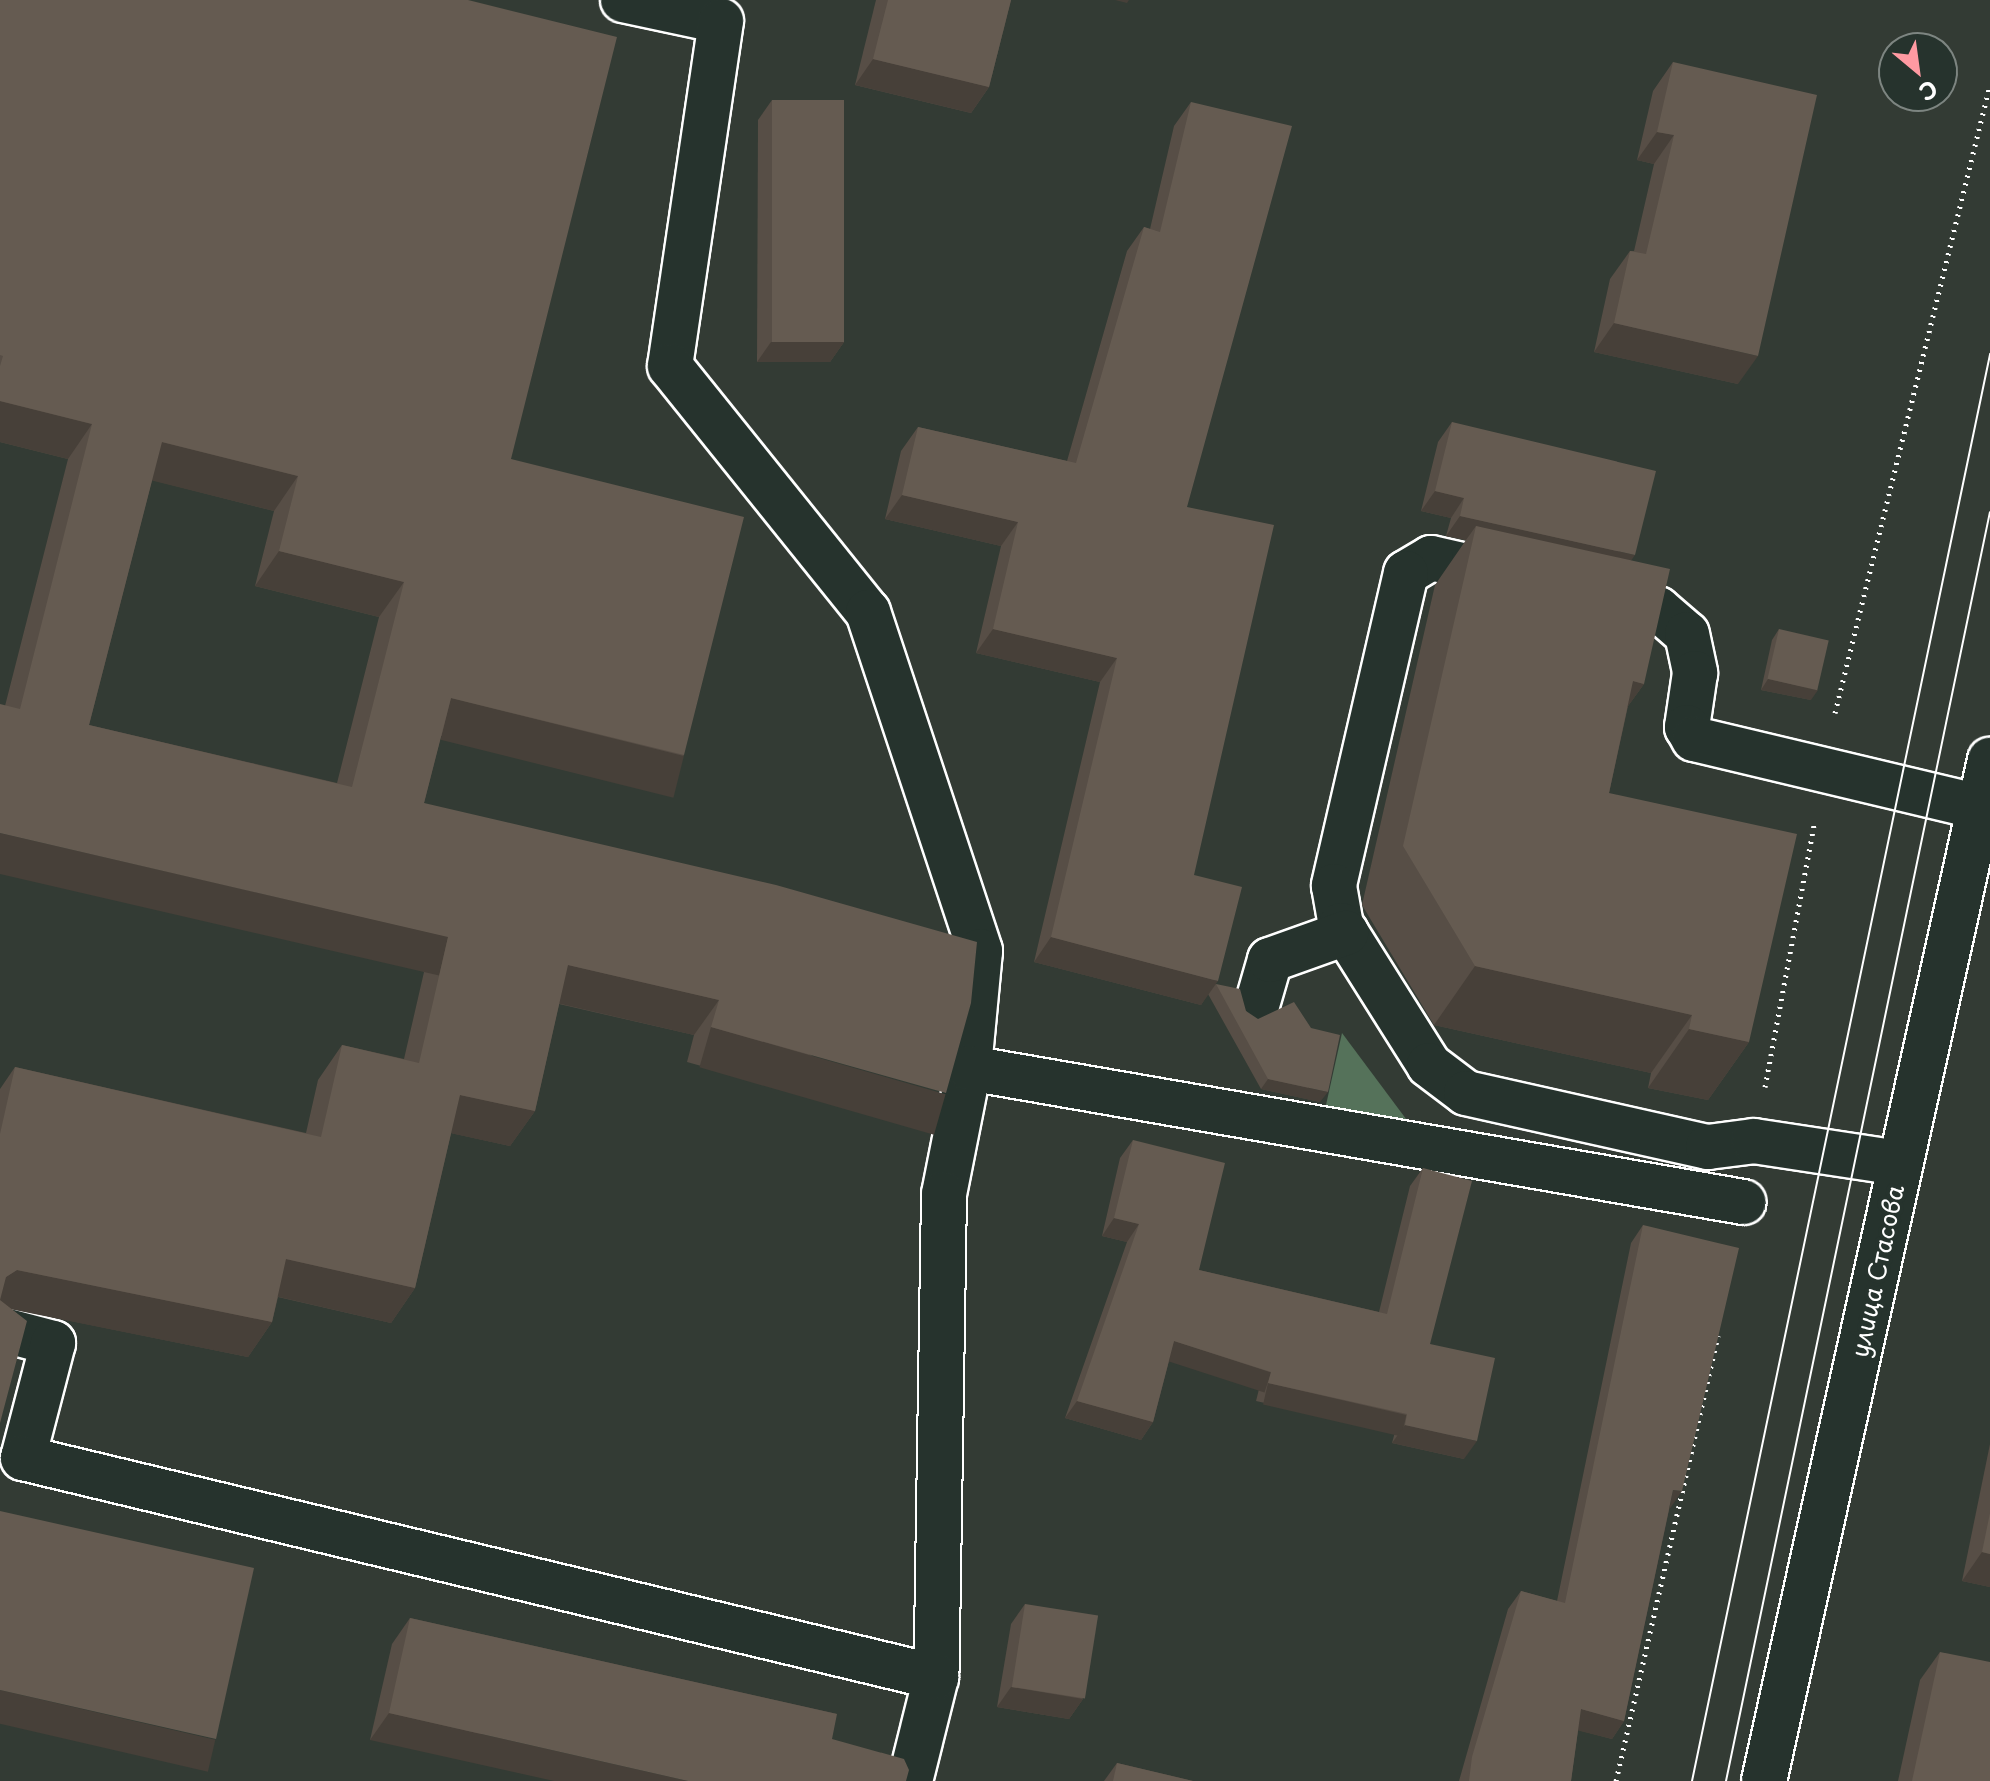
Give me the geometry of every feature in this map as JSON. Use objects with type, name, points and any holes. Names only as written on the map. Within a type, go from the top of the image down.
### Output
[{"type":"street","points":[[623,0],[721,21],[670,366],[868,612],[980,951],[969,1068],[944,1194],[936,1677],[910,1781]]},
{"type":"street","points":[[1900,1163],[1754,1141],[1708,1147],[1445,1083],[1346,933],[1334,886],[1406,573],[1420,559],[1658,609],[1687,634],[1694,652],[1687,727],[1694,739],[1824,772],[1986,784]]},
{"type":"street","name":"улица Стасова","points":[[1764,1781],[1986,784]]},
{"type":"street","points":[[1257,1005],[1270,960],[1346,933]]},
{"type":"street","points":[[969,1068],[1743,1202]]},
{"type":"street","points":[[0,1329],[53,1343],[23,1458],[936,1677]]},
{"type":"path","points":[[1754,1141],[1824,772],[1990,85]]},
{"type":"path","points":[[1616,1781],[1721,1323]]},
{"type":"green space","points":[[1342,1033],[1418,1135],[1324,1114]]},
{"type":"building","points":[[0,0],[468,0],[617,37],[511,459],[744,517],[684,755],[451,698],[424,803],[776,885],[977,942],[971,1003],[946,1093],[711,1027],[719,1000],[568,965],[535,1111],[460,1095],[415,1288],[286,1259],[272,1322],[17,1270],[6,1277],[0,1300],[0,1134],[15,1067],[321,1137],[342,1045],[419,1063],[448,937],[0,833],[0,704],[20,709],[92,424],[0,401],[3,356],[0,355]],"holes":[[[162,442],[298,476],[279,551],[404,582],[352,787],[89,725]]]},
{"type":"building","points":[[888,0],[1011,0],[989,87],[873,59]]},
{"type":"building","points":[[1673,62],[1817,95],[1758,356],[1614,323],[1630,251],[1646,254],[1674,135],[1657,132]]},
{"type":"building","points":[[772,100],[844,100],[844,342],[772,342]]},
{"type":"building","points":[[1191,102],[1292,126],[1187,507],[1274,525],[1194,875],[1242,887],[1218,981],[1051,937],[1117,658],[993,629],[1018,522],[902,495],[918,427],[1076,463],[1144,227],[1160,232]]},
{"type":"building","points":[[1452,422],[1656,471],[1635,555],[1460,516],[1464,498],[1435,491]]},
{"type":"building","points":[[1476,526],[1670,569],[1644,684],[1633,681],[1609,793],[1797,834],[1749,1042],[1689,1029],[1692,1015],[1475,966],[1403,846]]},
{"type":"building","points":[[1779,629],[1829,640],[1817,690],[1768,679]]},
{"type":"building","points":[[1216,984],[1240,989],[1246,1011],[1258,1019],[1294,1002],[1311,1028],[1340,1035],[1328,1092],[1268,1079]]},
{"type":"building","points":[[1133,1140],[1225,1163],[1199,1270],[1387,1314],[1423,1168],[1472,1181],[1430,1344],[1495,1358],[1477,1441],[1405,1425],[1407,1414],[1268,1383],[1271,1372],[1174,1341],[1153,1422],[1077,1401],[1139,1224],[1114,1218]]},
{"type":"building","points":[[1643,1225],[1739,1248],[1682,1491],[1673,1490],[1624,1721],[1581,1709],[1571,1781],[1469,1781],[1472,1757],[1521,1591],[1565,1603]]},
{"type":"building","points":[[0,1300],[27,1321],[0,1423]]},
{"type":"building","points":[[0,1511],[254,1568],[216,1739],[0,1690]]},
{"type":"building","points":[[1990,1513],[1990,1554],[1982,1552]]},
{"type":"building","points":[[1025,1604],[1098,1616],[1085,1699],[1012,1687]]},
{"type":"building","points":[[410,1618],[837,1714],[832,1739],[904,1759],[909,1770],[906,1781],[688,1781],[389,1713]]},
{"type":"building","points":[[1940,1652],[1990,1662],[1990,1781],[1912,1781]]},
{"type":"building","points":[[1117,1763],[1193,1781],[1113,1781]]},
{"type":"tram line","points":[[1692,1781],[1990,354]]},
{"type":"tram line","points":[[1726,1781],[1990,512]]}]
